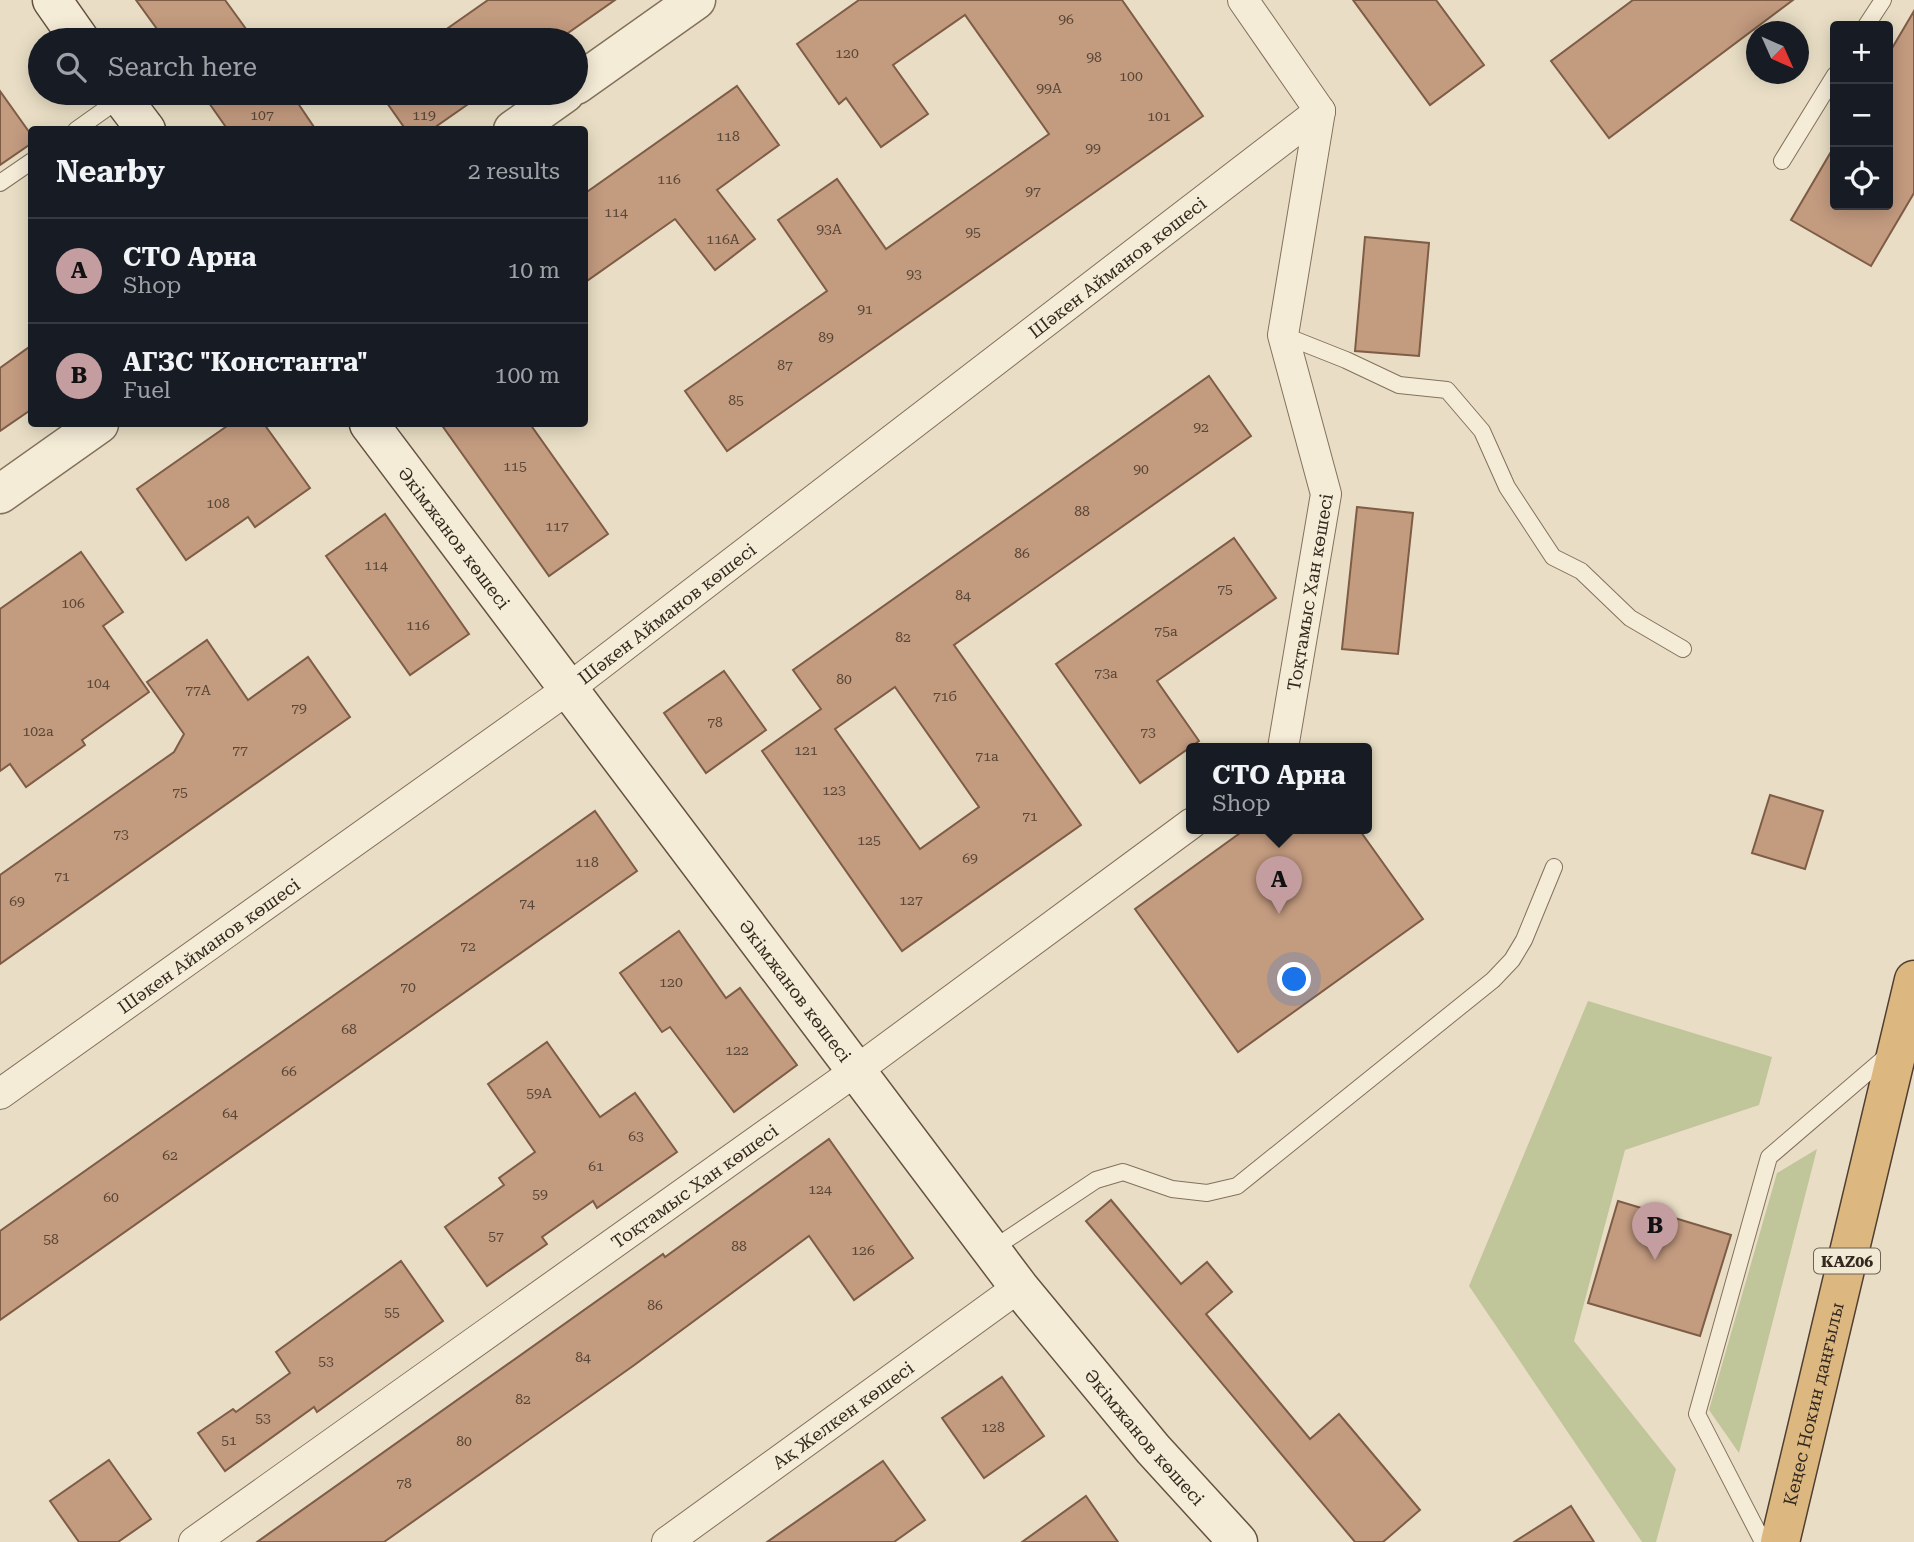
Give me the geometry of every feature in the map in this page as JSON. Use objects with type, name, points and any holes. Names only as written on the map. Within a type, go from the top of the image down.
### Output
[{"type":"highway","name":"Кеңес Нокин даңғылы","points":[[1780,1542],[1914,980]]},
{"type":"main road","points":[[52,0],[72,28]]},
{"type":"main road","points":[[588,76],[696,0]]},
{"type":"main road","points":[[127,105],[143,126]]},
{"type":"main road","points":[[519,126],[548,105]]},
{"type":"main road","points":[[0,494],[95,427]]},
{"type":"main road","name":"Әкімжанов көшесі","points":[[371,427],[1019,1287],[1153,1449],[1238,1542]]},
{"type":"street","points":[[1243,0],[1320,111]]},
{"type":"street","name":"Тоқтамыс Хан көшесі","points":[[1284,743],[1326,494],[1283,335],[1320,111]]},
{"type":"street","name":"Шәкен Айманов көшесі","points":[[0,1094],[568,689],[1320,111]]},
{"type":"street","name":"Тоқтамыс Хан көшесі","points":[[194,1542],[857,1070],[1186,827]]},
{"type":"street","name":"Ақ Желкен көшесі","points":[[667,1542],[1019,1287]]},
{"type":"lane","points":[[1869,21],[1882,0]]},
{"type":"lane","points":[[1782,161],[1830,83]]},
{"type":"lane","points":[[81,126],[107,105]]},
{"type":"lane","points":[[0,183],[28,164]]},
{"type":"lane","points":[[1283,335],[1399,385],[1447,390],[1482,431],[1507,487],[1553,557],[1581,571],[1629,618],[1683,649]]},
{"type":"lane","points":[[991,1250],[1096,1180],[1123,1172],[1172,1189],[1195,1192],[1207,1193],[1237,1186],[1493,980],[1512,960],[1524,940],[1554,867]]},
{"type":"lane","points":[[1763,1542],[1697,1414],[1700,1401],[1769,1157],[1898,1046]]},
{"type":"green space","points":[[1588,1001],[1772,1057],[1759,1105],[1625,1150],[1574,1341],[1676,1469],[1656,1542],[1642,1542],[1469,1286]]},
{"type":"green space","points":[[1817,1149],[1739,1453],[1709,1410],[1777,1173]]},
{"type":"building","points":[[136,0],[225,0],[245,28],[156,28]]},
{"type":"building","points":[[488,0],[615,0],[575,28],[448,28]]},
{"type":"building","points":[[859,0],[1122,0],[1203,116],[727,451],[685,391],[827,291],[778,220],[837,179],[886,249],[1049,134],[965,15],[893,65],[928,114],[881,147],[846,98],[839,104],[797,44]]},
{"type":"building","points":[[1353,0],[1436,0],[1484,65],[1430,105]]},
{"type":"building","points":[[1633,0],[1793,0],[1765,21],[1746,21],[1746,35],[1609,138],[1551,61]]},
{"type":"building","points":[[1914,11],[1914,193],[1871,266],[1791,220],[1830,154],[1830,210],[1893,210],[1893,47]]},
{"type":"building","points":[[737,86],[779,145],[717,190],[755,239],[715,270],[675,219],[588,280],[588,191]]},
{"type":"building","points":[[0,91],[28,130],[28,146],[0,165]]},
{"type":"building","points":[[210,105],[299,105],[313,126],[225,126]]},
{"type":"building","points":[[388,105],[467,105],[437,126],[403,126]]},
{"type":"building","points":[[1365,237],[1429,243],[1419,356],[1355,351]]},
{"type":"building","points":[[28,348],[28,412],[0,431],[0,368]]},
{"type":"building","points":[[1209,376],[1251,436],[954,645],[1081,825],[902,951],[762,751],[821,709],[793,670]],"holes":[[[895,687],[979,807],[920,849],[835,729]]]},
{"type":"building","points":[[226,427],[266,427],[310,488],[255,527],[248,517],[186,560],[137,489]]},
{"type":"building","points":[[443,427],[532,427],[608,534],[549,576]]},
{"type":"building","points":[[1357,507],[1413,513],[1398,654],[1342,649]]},
{"type":"building","points":[[385,514],[469,634],[410,675],[326,556]]},
{"type":"building","points":[[1234,538],[1276,598],[1157,681],[1199,741],[1186,743],[1186,750],[1140,783],[1056,664]]},
{"type":"building","points":[[81,552],[123,612],[103,626],[149,692],[82,740],[85,745],[26,787],[10,764],[0,771],[0,609]]},
{"type":"building","points":[[207,640],[248,700],[308,657],[350,717],[0,964],[0,875],[174,752],[184,734],[147,682]]},
{"type":"building","points":[[724,671],[766,730],[706,773],[664,713]]},
{"type":"building","points":[[1770,795],[1823,811],[1805,869],[1752,853]]},
{"type":"building","points":[[595,811],[637,871],[0,1320],[0,1231]]},
{"type":"building","points":[[1239,834],[1362,834],[1423,919],[1238,1052],[1135,909]]},
{"type":"building","points":[[679,931],[726,998],[740,988],[797,1065],[734,1112],[670,1027],[662,1032],[620,973]]},
{"type":"building","points":[[547,1042],[600,1117],[635,1093],[677,1152],[597,1208],[593,1201],[542,1237],[547,1244],[487,1286],[445,1227],[504,1185],[499,1178],[535,1152],[488,1084]]},
{"type":"building","points":[[829,1139],[913,1258],[854,1300],[809,1236],[633,1366],[384,1542],[257,1542],[663,1254],[665,1257]]},
{"type":"building","points":[[1111,1200],[1181,1284],[1207,1262],[1232,1292],[1206,1314],[1310,1439],[1339,1414],[1420,1510],[1383,1542],[1355,1542],[1086,1221]]},
{"type":"building","points":[[1618,1201],[1731,1235],[1700,1336],[1588,1303]]},
{"type":"building","points":[[401,1261],[443,1321],[317,1412],[314,1407],[225,1471],[198,1433],[233,1409],[236,1412],[290,1373],[276,1352]]},
{"type":"building","points":[[1002,1377],[1044,1436],[984,1478],[942,1418]]},
{"type":"building","points":[[109,1460],[151,1519],[118,1542],[79,1542],[50,1501]]},
{"type":"building","points":[[883,1461],[925,1520],[894,1542],[767,1542]]},
{"type":"building","points":[[1086,1496],[1118,1542],[1022,1542]]},
{"type":"building","points":[[1571,1506],[1594,1542],[1514,1542]]},
{"type":"place","name":"СТО Арна","points":[[1279,914]]},
{"type":"place","name":"АГЗС \"Константа\"","points":[[1655,1260]]}]
